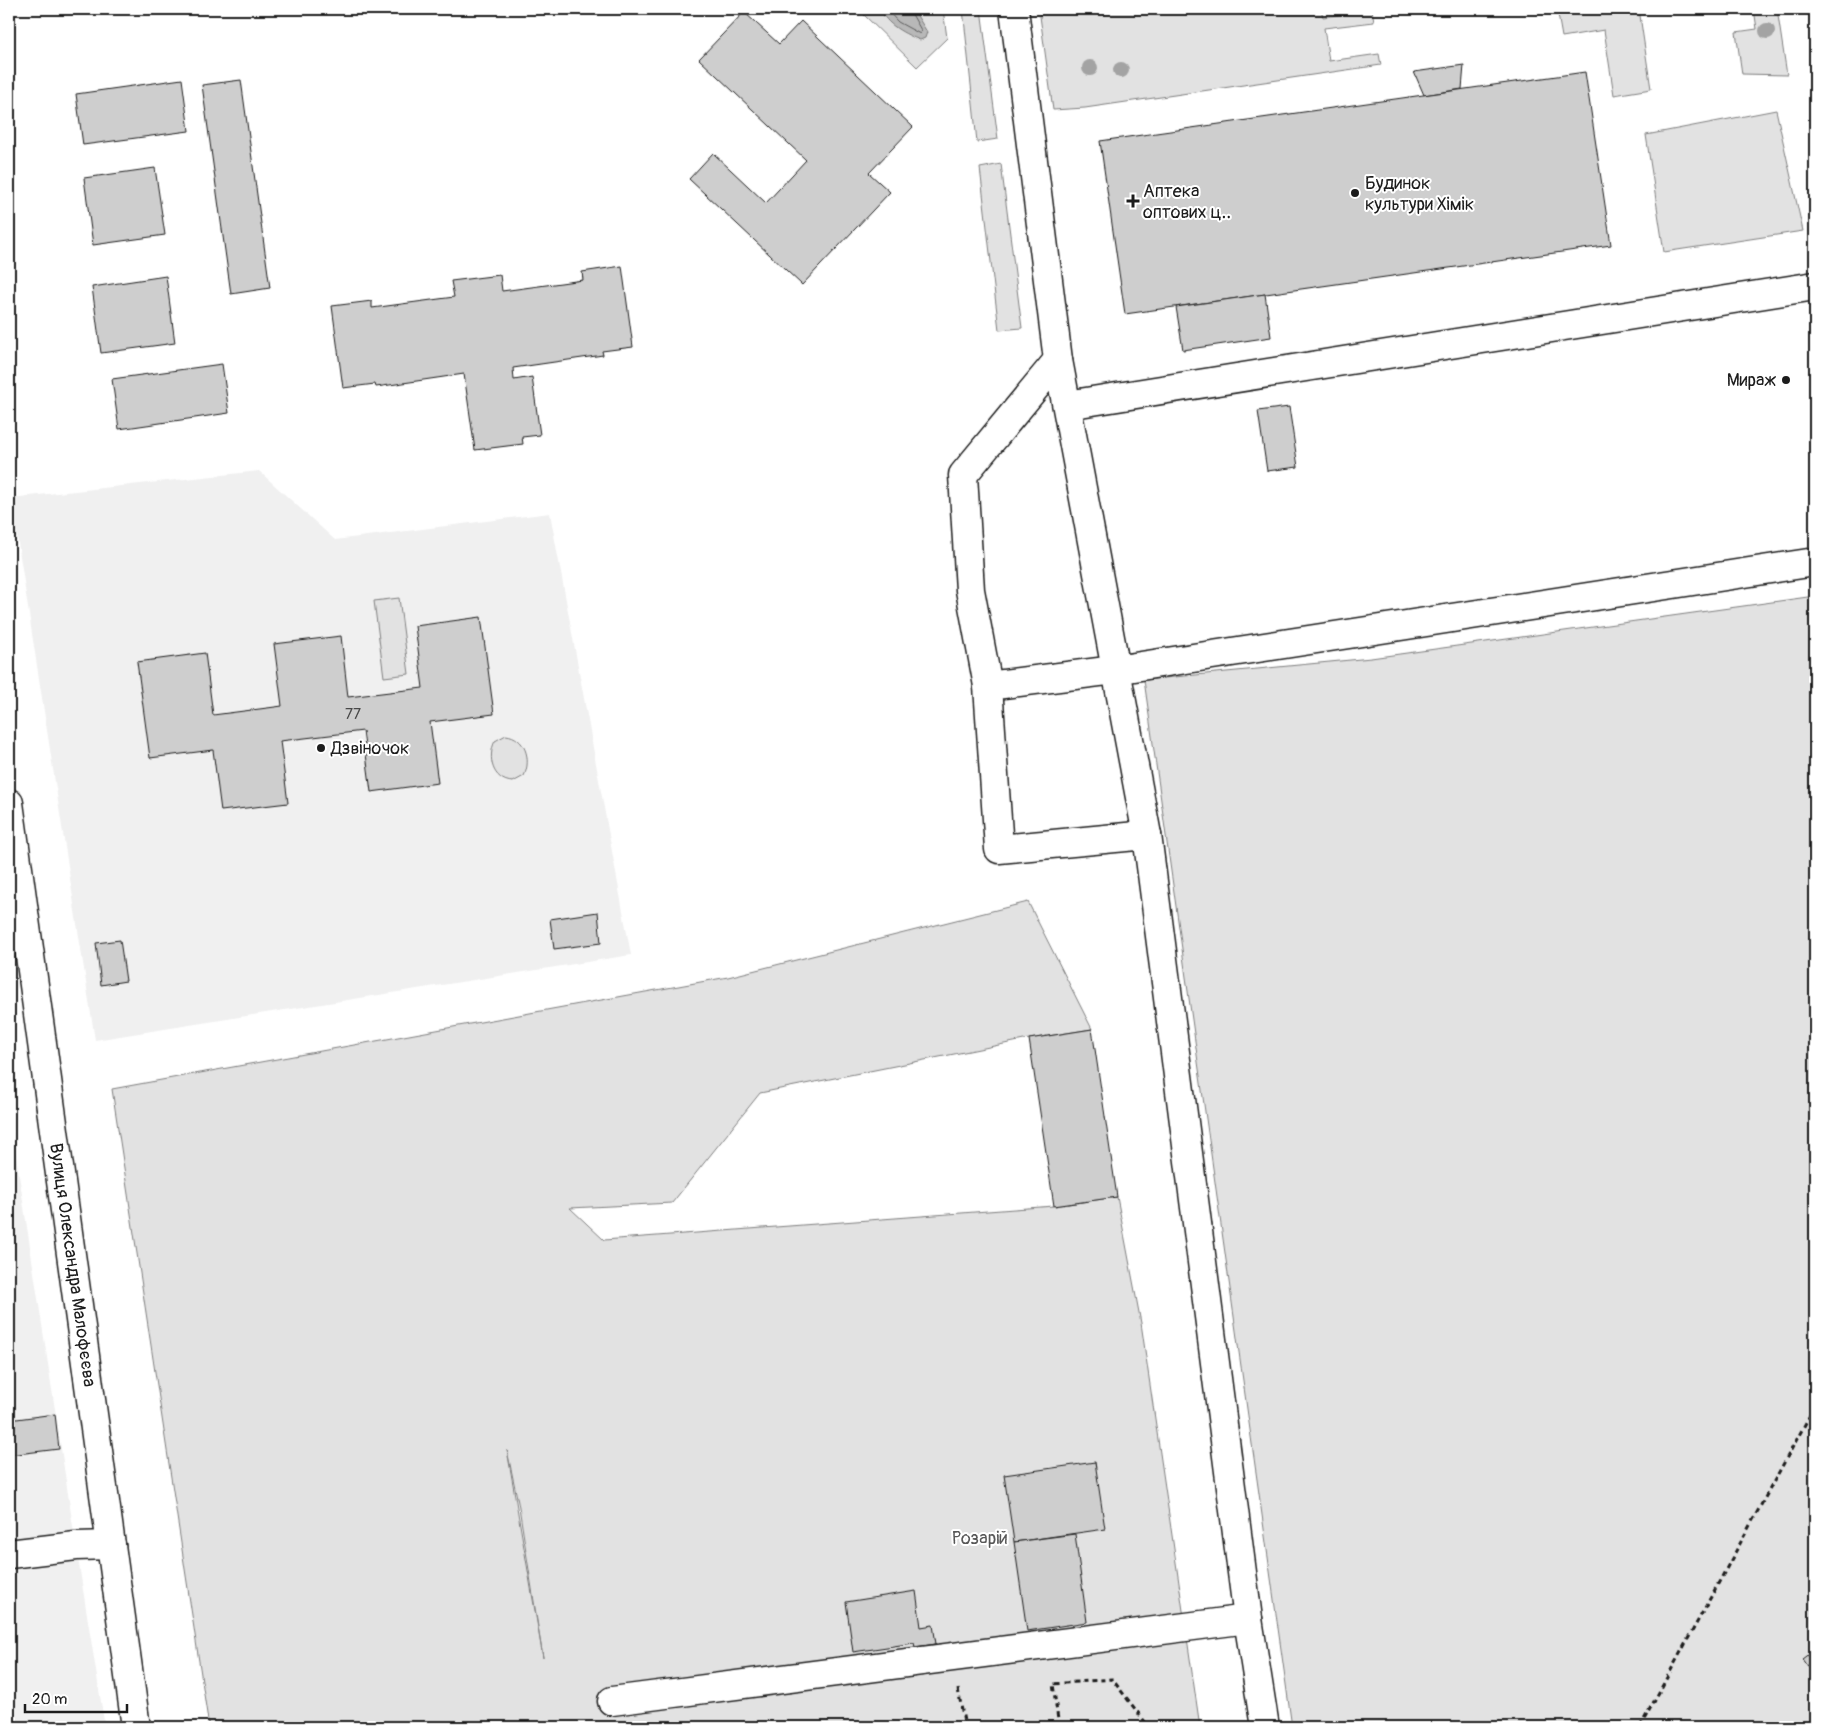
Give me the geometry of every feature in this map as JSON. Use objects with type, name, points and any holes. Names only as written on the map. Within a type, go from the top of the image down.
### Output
[{"type":"street","points":[[1014,9],[1058,360],[1147,835],[1248,1619],[1265,1727]]},
{"type":"street","points":[[1067,406],[1815,286]]},
{"type":"street","points":[[1058,360],[963,474],[970,590],[988,686],[999,849],[1147,835]]},
{"type":"street","points":[[988,686],[1116,670],[1815,562]]},
{"type":"street","name":"Вулиця Олександра Малофєєва","points":[[9,803],[136,1727]]},
{"type":"street","points":[[9,1554],[76,1546],[111,1545]]},
{"type":"street","points":[[612,1700],[1248,1619]]},
{"type":"path","points":[[1813,9],[1815,27]]},
{"type":"path","points":[[1640,1727],[1815,1406]]},
{"type":"path","points":[[952,1658],[965,1727]]},
{"type":"path","points":[[1058,1727],[1053,1684],[1112,1679],[1149,1727]]},
{"type":"shaded area","name":"Дзвіночок","points":[[259,471],[335,540],[550,513],[631,955],[95,1040],[11,498]]},
{"type":"shaded area","points":[[9,1110],[76,1546],[105,1727],[9,1727]]},
{"type":"green space","points":[[858,9],[943,9],[947,38],[917,67]]},
{"type":"green space","points":[[963,9],[981,9],[998,139],[977,142]]},
{"type":"green space","points":[[1039,9],[1321,9],[1323,17],[1372,10],[1374,22],[1324,28],[1329,61],[1379,54],[1381,65],[1085,108],[1053,110]]},
{"type":"green space","points":[[1557,9],[1639,9],[1651,89],[1614,95],[1604,30],[1562,37]]},
{"type":"green space","points":[[1754,9],[1777,9],[1787,75],[1742,74],[1736,32],[1757,29]]},
{"type":"green space","points":[[1776,110],[1803,231],[1664,252],[1646,135]]},
{"type":"green space","points":[[1001,164],[1022,328],[999,330],[980,168]]},
{"type":"green space","points":[[1815,596],[1815,1727],[1292,1727],[1144,680],[1371,658]]},
{"type":"green space","points":[[399,598],[409,674],[384,677],[374,601]]},
{"type":"green space","points":[[506,735],[513,737],[522,744],[527,756],[524,776],[513,782],[506,781],[496,773],[492,761],[491,754],[495,741]]},
{"type":"green space","name":"Розарій","points":[[1028,902],[1092,1029],[1029,1039],[760,1093],[672,1203],[570,1208],[604,1240],[1054,1206],[1117,1197],[1141,1323],[1200,1727],[209,1727],[112,1089],[728,977]],"holes":[[[507,1450],[519,1507],[541,1646]]]},
{"type":"water","points":[[881,9],[913,9],[927,32],[925,38],[920,40],[897,28],[891,24]]},
{"type":"building","points":[[744,12],[779,44],[801,21],[913,127],[869,173],[890,192],[802,285],[689,179],[713,153],[766,203],[806,160],[699,59]]},
{"type":"building","points":[[1464,65],[1462,89],[1424,95],[1414,72]]},
{"type":"building","name":"Будинок культури Хімік","points":[[1585,72],[1611,245],[1125,314],[1100,141]]},
{"type":"building","points":[[182,79],[189,131],[83,145],[76,94]]},
{"type":"building","points":[[241,80],[270,288],[231,294],[202,85]]},
{"type":"building","points":[[155,168],[165,235],[93,245],[84,178]]},
{"type":"building","points":[[622,266],[633,347],[602,351],[603,355],[513,368],[514,380],[532,377],[540,435],[522,437],[523,444],[475,450],[464,374],[376,387],[375,384],[343,388],[332,306],[372,301],[372,308],[454,297],[451,281],[500,275],[502,291],[583,280],[582,272]]},
{"type":"building","points":[[166,276],[175,343],[101,353],[92,287]]},
{"type":"building","points":[[1265,294],[1271,337],[1183,350],[1176,307]]},
{"type":"building","points":[[222,364],[229,413],[119,429],[112,379]]},
{"type":"building","points":[[1289,407],[1298,467],[1267,471],[1258,411]]},
{"type":"building","points":[[481,617],[494,714],[430,722],[438,783],[371,792],[363,731],[280,741],[288,803],[221,811],[213,750],[150,758],[137,662],[205,653],[213,715],[282,706],[274,644],[341,636],[348,697],[423,688],[415,626]]},
{"type":"building","points":[[598,912],[601,943],[554,949],[550,919]]},
{"type":"building","points":[[120,940],[126,981],[101,985],[96,943]]},
{"type":"building","points":[[1092,1029],[1117,1197],[1054,1206],[1029,1039]]},
{"type":"building","points":[[55,1414],[59,1449],[9,1455],[9,1420]]},
{"type":"building","points":[[1095,1462],[1105,1529],[1014,1542],[1004,1475]]},
{"type":"building","points":[[1075,1534],[1087,1622],[1027,1631],[1014,1542]]},
{"type":"building","points":[[916,1591],[921,1627],[933,1625],[936,1644],[915,1647],[914,1643],[853,1652],[846,1602]]},
{"type":"building","points":[[1815,1650],[1815,1676],[1803,1659]]},
{"type":"place","name":"Будинок культури Хімік","points":[[1355,193]]},
{"type":"place","name":"Аптека оптових ц‥","points":[[1133,201]]},
{"type":"place","name":"Мираж","points":[[1786,380]]},
{"type":"place","name":"Дзвіночок","points":[[321,748]]}]
